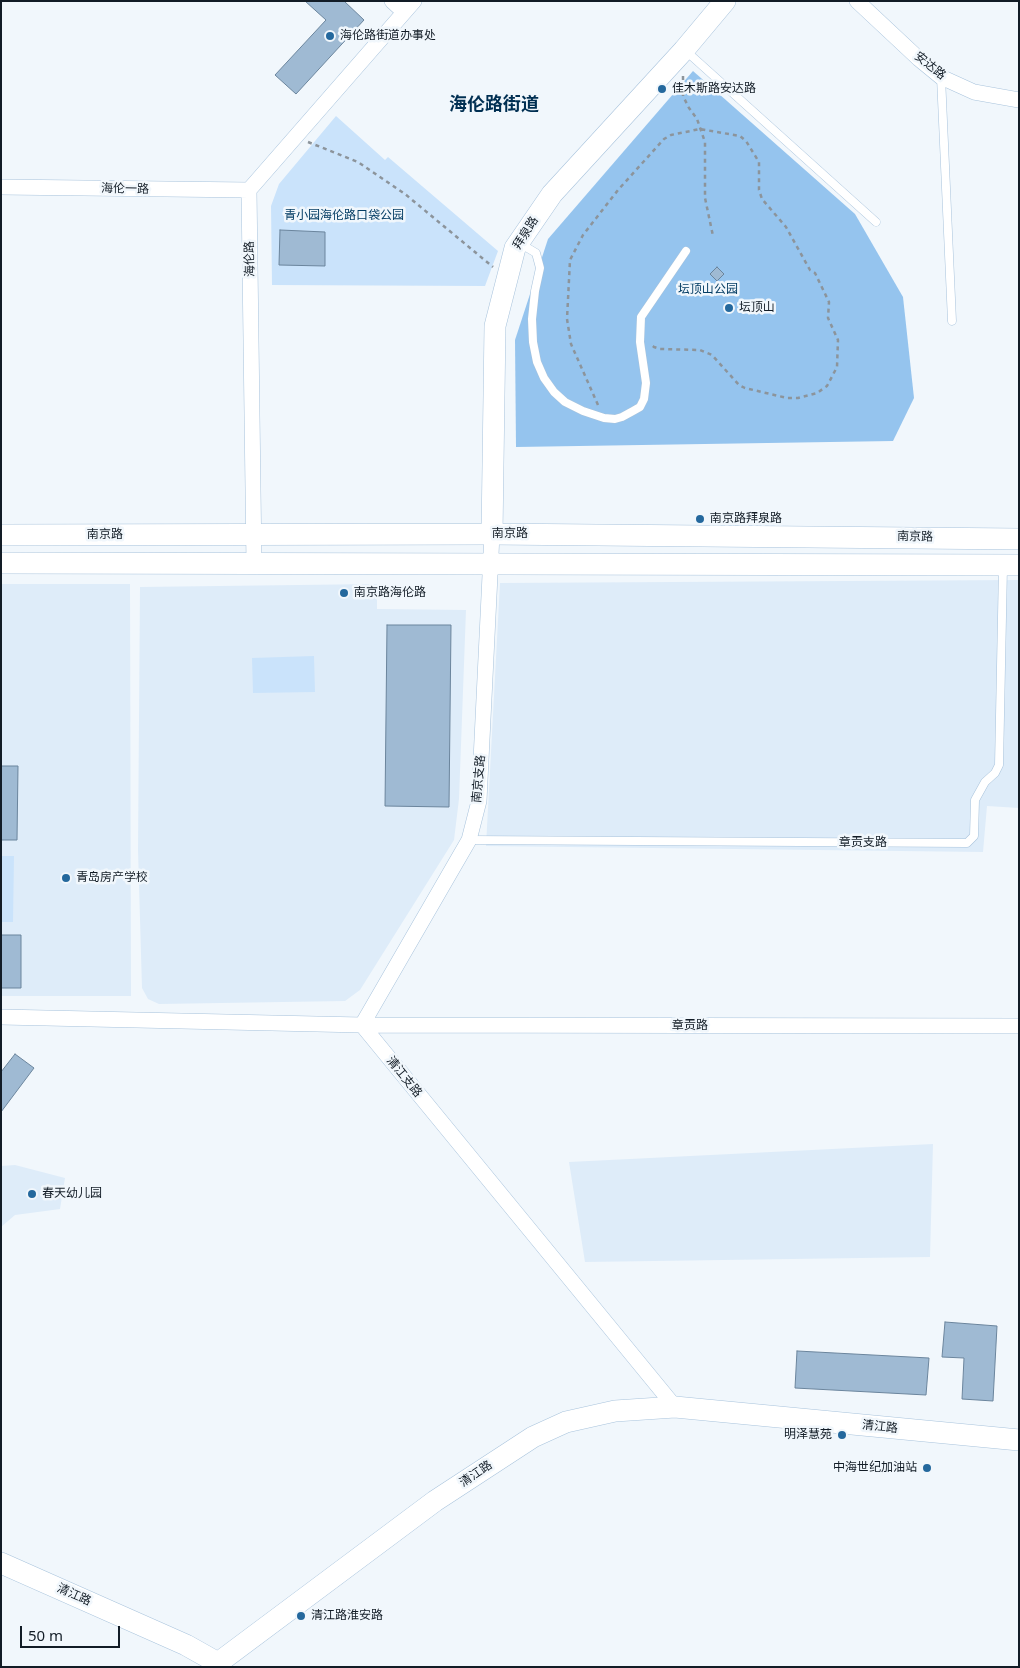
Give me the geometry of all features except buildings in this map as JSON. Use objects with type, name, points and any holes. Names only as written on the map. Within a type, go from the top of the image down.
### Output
[{"type":"main road","name":"拜泉路","points":[[492,534],[495,326],[515,248],[552,194],[684,50],[726,1]]},
{"type":"main road","name":"南京路","points":[[1,536],[492,534],[1019,538]]},
{"type":"main road","points":[[1,563],[1011,565]]},
{"type":"main road","name":"清江路","points":[[1,1562],[186,1645],[220,1665],[435,1501],[533,1437],[566,1422],[615,1411],[675,1407],[1019,1440]]},
{"type":"street","points":[[249,190],[409,7],[392,1]]},
{"type":"street","name":"安达路","points":[[857,1],[941,77],[974,92],[1019,100]]},
{"type":"street","name":"海伦一路","points":[[1,187],[249,190]]},
{"type":"street","name":"海伦路","points":[[249,190],[254,564]]},
{"type":"street","name":"南京支路","points":[[362,1026],[469,840],[479,801],[492,534]]},
{"type":"street","points":[[1,1017],[362,1026]]},
{"type":"street","name":"章贡路","points":[[362,1026],[1019,1026]]},
{"type":"street","name":"清江支路","points":[[362,1026],[675,1407]]},
{"type":"lane","points":[[684,50],[876,222]]},
{"type":"lane","points":[[941,77],[952,321]]},
{"type":"lane","points":[[519,242],[536,253],[538,257],[540,268],[532,318],[533,342],[537,362],[544,378],[554,392],[565,402],[604,418],[622,417],[640,407],[644,399],[646,383],[640,342],[641,317],[686,251]]},
{"type":"lane","name":"章贡支路","points":[[469,840],[967,844],[974,836],[976,800],[985,782],[995,773],[998,765],[1011,565]]},
{"type":"path","points":[[684,50],[683,96],[697,119],[704,142],[705,198],[713,236]]},
{"type":"path","points":[[604,418],[571,344],[567,319],[570,260],[583,235],[618,190],[664,138],[700,129],[740,136],[759,162],[759,190],[762,199],[786,227],[810,270],[815,273],[828,302],[828,318],[838,340],[837,368],[827,386],[817,393],[798,398],[787,398],[745,388],[735,380],[712,354],[700,350],[654,347],[640,331]]},
{"type":"path","points":[[296,137],[358,162],[405,194],[507,279]]},
{"type":"shaded area","points":[[1019,580],[1019,808],[987,806],[983,852],[486,846],[500,583]]},
{"type":"shaded area","points":[[1,584],[130,584],[131,996],[1,996]]},
{"type":"shaded area","points":[[377,584],[377,609],[466,610],[459,799],[454,840],[360,990],[345,1001],[159,1004],[148,999],[142,988],[138,850],[140,587]]},
{"type":"shaded area","points":[[933,1144],[930,1257],[585,1262],[569,1162]]},
{"type":"shaded area","name":"春天幼儿园","points":[[15,1165],[65,1178],[60,1209],[15,1215],[1,1227],[1,1166]]},
{"type":"green space","name":"坛顶山公园","points":[[693,71],[855,214],[903,297],[914,398],[893,441],[516,447],[515,340],[548,239]]},
{"type":"green space","name":"青小园海伦路口袋公园","points":[[336,116],[385,160],[388,157],[498,251],[485,286],[272,285],[271,206],[279,184]]},
{"type":"green space","points":[[314,656],[315,692],[253,693],[252,658]]},
{"type":"green space","points":[[1,856],[14,856],[13,922],[1,922]]},
{"type":"place","name":"海伦路街道办事处","points":[[330,36]]},
{"type":"place","name":"佳木斯路安达路","points":[[662,89]]},
{"type":"place","name":"坛顶山","points":[[729,308]]},
{"type":"place","name":"南京路拜泉路","points":[[700,519]]},
{"type":"place","name":"南京路海伦路","points":[[344,593]]},
{"type":"place","name":"青岛房产学校","points":[[66,878]]},
{"type":"place","name":"春天幼儿园","points":[[32,1194]]},
{"type":"place","name":"明泽慧苑","points":[[842,1435]]},
{"type":"place","name":"中海世纪加油站","points":[[927,1468]]},
{"type":"place","name":"清江路淮安路","points":[[301,1616]]},
{"type":"district","name":"海伦路街道","points":[[494,105]]}]
